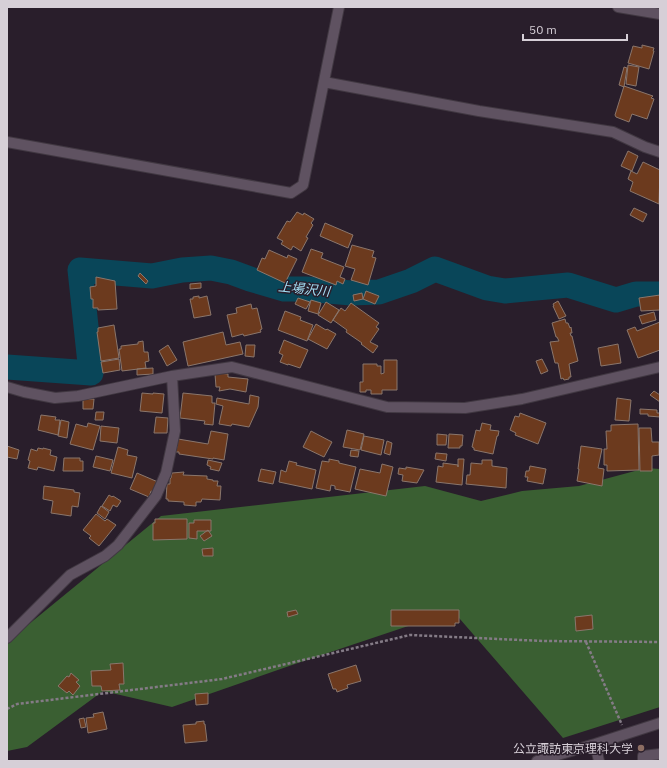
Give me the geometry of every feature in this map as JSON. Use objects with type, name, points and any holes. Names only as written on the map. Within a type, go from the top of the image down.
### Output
[{"type":"street","points":[[7,142],[291,193],[303,185],[339,7]]},
{"type":"street","points":[[618,7],[660,14]]},
{"type":"street","points":[[324,82],[479,111],[613,132],[645,147],[660,152]]},
{"type":"street","points":[[7,387],[55,398],[78,396],[172,376],[232,367],[387,407],[465,408],[522,399],[660,367]]},
{"type":"street","points":[[7,638],[70,575],[105,556],[118,545],[156,496],[166,473],[175,431],[172,376]]},
{"type":"street","points":[[537,761],[660,723]]},
{"type":"street","points":[[595,744],[599,761]]},
{"type":"street","points":[[643,761],[643,756],[660,754]]},
{"type":"path","points":[[7,708],[17,704],[222,679],[410,635],[543,642],[660,642]]},
{"type":"path","points":[[586,642],[626,734]]},
{"type":"green space","points":[[646,468],[660,469],[660,707],[563,738],[453,611],[172,707],[103,691],[27,747],[7,751],[7,642],[161,516],[425,486],[481,501],[522,491],[579,486]]},
{"type":"building","points":[[642,45],[654,48],[649,69],[628,63],[633,46],[642,48]]},
{"type":"building","points":[[628,65],[639,67],[636,86],[626,84]]},
{"type":"building","points":[[624,67],[627,68],[624,87],[619,85]]},
{"type":"building","points":[[624,86],[653,96],[651,98],[654,99],[647,119],[632,114],[629,122],[616,117],[615,115]]},
{"type":"building","points":[[628,151],[638,156],[632,171],[621,166]]},
{"type":"building","points":[[643,162],[660,170],[659,204],[630,191],[633,182],[628,179],[631,171],[637,174]]},
{"type":"building","points":[[634,208],[647,214],[643,222],[630,215]]},
{"type":"building","points":[[297,212],[303,215],[304,213],[314,219],[311,223],[313,225],[306,237],[308,238],[301,251],[293,246],[291,250],[281,244],[283,241],[277,238],[287,221],[290,222]]},
{"type":"building","points":[[325,223],[353,235],[348,248],[320,236]]},
{"type":"building","points":[[352,245],[374,251],[372,257],[376,258],[368,285],[351,280],[355,269],[345,266]]},
{"type":"building","points":[[311,249],[323,253],[321,258],[344,267],[340,277],[345,279],[343,284],[337,281],[336,285],[302,272]]},
{"type":"building","points":[[269,250],[287,258],[288,255],[297,259],[285,283],[257,270],[262,258],[265,259]]},
{"type":"building","points":[[140,273],[148,281],[146,284],[138,276]]},
{"type":"building","points":[[96,277],[115,281],[117,309],[98,310],[98,308],[93,308],[93,299],[91,299],[90,287],[96,286]]},
{"type":"building","points":[[201,283],[201,288],[190,289],[190,284]]},
{"type":"building","points":[[366,291],[379,296],[375,304],[363,299]]},
{"type":"building","points":[[362,293],[363,299],[354,301],[353,295]]},
{"type":"building","points":[[660,295],[660,310],[641,311],[639,298]]},
{"type":"building","points":[[199,296],[199,298],[207,296],[211,315],[194,318],[190,299]]},
{"type":"building","points":[[298,298],[310,302],[306,309],[295,304]]},
{"type":"building","points":[[311,300],[321,303],[318,314],[308,311]]},
{"type":"building","points":[[558,301],[566,316],[559,319],[553,306],[553,304]]},
{"type":"building","points":[[326,302],[339,310],[331,323],[318,315]]},
{"type":"building","points":[[351,303],[379,323],[376,327],[379,329],[370,342],[378,346],[373,353],[333,320],[341,308],[345,311]]},
{"type":"building","points":[[251,304],[252,309],[257,308],[262,329],[260,330],[261,332],[232,337],[227,315],[237,313],[236,308]]},
{"type":"building","points":[[285,311],[301,317],[300,320],[313,325],[307,341],[278,330]]},
{"type":"building","points":[[654,312],[656,320],[642,324],[639,316]]},
{"type":"building","points":[[565,319],[566,323],[568,323],[570,328],[571,327],[572,333],[570,333],[578,361],[569,364],[571,377],[564,380],[563,378],[561,379],[558,363],[555,363],[550,342],[559,341],[556,337],[552,323]]},
{"type":"building","points":[[660,322],[660,350],[638,358],[627,330],[635,327],[637,331]]},
{"type":"building","points":[[316,324],[336,334],[327,349],[308,339]]},
{"type":"building","points":[[114,325],[119,358],[101,361],[97,332],[98,328]]},
{"type":"building","points":[[223,332],[226,345],[240,342],[243,354],[188,366],[183,342]]},
{"type":"building","points":[[284,340],[308,350],[300,368],[280,362],[283,355],[279,353]]},
{"type":"building","points":[[143,341],[144,352],[148,352],[149,361],[145,362],[146,368],[122,371],[119,349],[121,349],[121,346],[138,344],[138,342]]},
{"type":"building","points":[[618,344],[621,363],[601,366],[598,348]]},
{"type":"building","points":[[168,345],[177,360],[167,366],[159,351]]},
{"type":"building","points":[[246,345],[255,345],[254,357],[245,356]]},
{"type":"building","points":[[119,359],[120,370],[103,373],[101,362]]},
{"type":"building","points":[[542,359],[548,371],[541,374],[536,361]]},
{"type":"building","points":[[384,360],[397,360],[397,390],[382,390],[382,394],[371,394],[371,390],[360,392],[360,382],[363,382],[363,364],[377,364],[377,366],[381,366],[381,374],[384,373]]},
{"type":"building","points":[[153,368],[153,374],[137,375],[137,369]]},
{"type":"building","points":[[215,374],[228,374],[228,377],[248,379],[246,392],[230,389],[219,391],[220,387],[216,387]]},
{"type":"building","points":[[654,391],[660,395],[660,402],[650,395]]},
{"type":"building","points":[[142,393],[164,394],[162,413],[140,411]]},
{"type":"building","points":[[183,393],[212,396],[212,403],[215,403],[213,425],[204,424],[205,421],[180,418]]},
{"type":"building","points":[[250,395],[259,397],[258,407],[249,427],[232,424],[231,426],[219,424],[223,406],[216,404],[217,398],[249,404]]},
{"type":"building","points":[[617,398],[631,400],[629,421],[615,420]]},
{"type":"building","points":[[83,399],[94,399],[93,409],[83,409]]},
{"type":"building","points":[[640,409],[657,410],[657,413],[660,413],[660,417],[640,414]]},
{"type":"building","points":[[96,412],[104,412],[103,420],[95,420]]},
{"type":"building","points":[[520,413],[546,423],[538,444],[515,435],[516,433],[510,430],[515,416],[519,417]]},
{"type":"building","points":[[41,415],[56,417],[55,420],[60,420],[58,435],[38,430]]},
{"type":"building","points":[[156,417],[168,418],[167,433],[154,433]]},
{"type":"building","points":[[61,420],[69,422],[67,438],[58,436]]},
{"type":"building","points":[[88,423],[100,426],[93,450],[70,444],[76,424],[87,427]]},
{"type":"building","points":[[482,423],[491,425],[490,430],[499,431],[493,454],[474,450],[472,447],[476,430],[480,431]]},
{"type":"building","points":[[638,424],[639,470],[607,471],[607,465],[604,465],[604,449],[607,449],[606,431],[611,431],[611,425]]},
{"type":"building","points":[[101,426],[119,428],[117,443],[100,441]]},
{"type":"building","points":[[639,428],[651,428],[652,442],[659,442],[659,455],[652,456],[652,471],[640,471]]},
{"type":"building","points":[[347,430],[364,434],[360,450],[343,447]]},
{"type":"building","points":[[211,431],[228,434],[224,460],[179,454],[179,452],[176,452],[178,439],[208,444]]},
{"type":"building","points":[[311,431],[332,442],[324,457],[303,447]]},
{"type":"building","points":[[437,434],[447,435],[446,445],[437,445]]},
{"type":"building","points":[[449,434],[463,435],[462,446],[460,446],[460,448],[448,448]]},
{"type":"building","points":[[364,436],[384,440],[381,455],[361,450]]},
{"type":"building","points":[[387,441],[392,443],[390,455],[384,453]]},
{"type":"building","points":[[7,446],[19,450],[17,459],[7,457]]},
{"type":"building","points":[[581,446],[602,449],[598,468],[604,469],[602,486],[577,481]]},
{"type":"building","points":[[118,447],[128,450],[127,455],[137,457],[132,478],[111,473]]},
{"type":"building","points":[[38,448],[51,450],[50,455],[57,457],[54,471],[38,467],[37,470],[28,468],[30,461],[28,460],[31,449],[37,451]]},
{"type":"building","points":[[351,450],[359,451],[358,457],[350,456]]},
{"type":"building","points":[[436,453],[447,454],[446,461],[435,459]]},
{"type":"building","points":[[96,456],[113,460],[110,471],[93,467]]},
{"type":"building","points":[[64,458],[80,458],[80,461],[83,461],[83,471],[63,471]]},
{"type":"building","points":[[329,459],[356,467],[350,492],[335,489],[335,486],[331,485],[330,491],[316,488],[322,461],[329,462]]},
{"type":"building","points":[[458,459],[464,459],[462,485],[436,482],[438,466],[443,467],[443,463],[458,465]]},
{"type":"building","points":[[208,460],[222,463],[219,471],[210,469],[211,467],[207,465]]},
{"type":"building","points":[[482,460],[492,460],[492,466],[507,468],[506,488],[466,484],[467,475],[470,475],[471,463],[482,464]]},
{"type":"building","points":[[289,461],[297,463],[296,465],[316,470],[312,489],[279,482],[281,470],[286,472]]},
{"type":"building","points":[[382,464],[393,467],[386,496],[355,489],[360,469],[380,473]]},
{"type":"building","points":[[530,466],[546,469],[543,484],[527,481],[528,477],[525,477],[526,471],[529,471]]},
{"type":"building","points":[[406,467],[424,470],[417,483],[402,481],[403,475],[398,474],[399,468],[406,469]]},
{"type":"building","points":[[261,469],[276,472],[273,484],[258,481]]},
{"type":"building","points":[[184,472],[183,475],[207,476],[207,479],[218,481],[217,486],[221,486],[220,500],[202,499],[201,502],[196,502],[196,506],[184,505],[184,502],[168,501],[168,499],[166,499],[167,484],[170,484],[172,473]]},
{"type":"building","points":[[137,473],[158,482],[154,492],[151,491],[149,497],[130,489]]},
{"type":"building","points":[[44,486],[74,490],[74,492],[80,493],[78,507],[72,506],[71,516],[51,513],[53,501],[43,499]]},
{"type":"building","points":[[109,495],[121,501],[117,507],[113,505],[110,511],[102,506]]},
{"type":"building","points":[[101,506],[109,512],[105,519],[97,513]]},
{"type":"building","points":[[96,514],[105,521],[107,519],[116,525],[99,546],[89,538],[91,536],[83,530]]},
{"type":"building","points":[[155,519],[187,519],[187,539],[153,540],[153,523],[155,523]]},
{"type":"building","points":[[194,520],[211,520],[211,531],[197,531],[197,539],[189,538],[189,523],[194,523]]},
{"type":"building","points":[[208,530],[212,536],[204,541],[200,536]]},
{"type":"building","points":[[213,548],[213,556],[203,556],[202,549]]},
{"type":"building","points":[[296,610],[298,614],[288,617],[287,612]]},
{"type":"building","points":[[391,610],[459,610],[459,623],[455,623],[455,626],[391,626]]},
{"type":"building","points":[[592,615],[593,629],[576,631],[575,617]]},
{"type":"building","points":[[123,663],[124,684],[119,684],[120,690],[102,691],[101,686],[92,686],[91,671],[111,670],[110,664]]},
{"type":"building","points":[[356,665],[361,681],[347,685],[348,688],[337,692],[336,689],[333,689],[328,674]]},
{"type":"building","points":[[71,673],[79,680],[76,682],[80,686],[73,695],[69,691],[67,693],[58,686],[67,676],[69,677]]},
{"type":"building","points":[[208,693],[208,704],[196,705],[195,694]]},
{"type":"building","points":[[103,712],[107,729],[88,733],[86,718],[94,717],[93,714]]},
{"type":"building","points":[[84,718],[86,727],[81,728],[79,719]]},
{"type":"building","points":[[204,721],[207,741],[185,743],[183,725],[196,724],[196,722]]},
{"type":"waterway","name":"上場沢川","points":[[7,367],[91,373],[80,270],[152,276],[182,270],[211,268],[231,272],[284,289],[306,289],[351,293],[379,292],[411,281],[435,269],[487,288],[505,291],[568,285],[616,300],[636,294],[660,294]]},
{"type":"place","name":"公立諏訪東京理科大学","points":[[641,748]]}]
